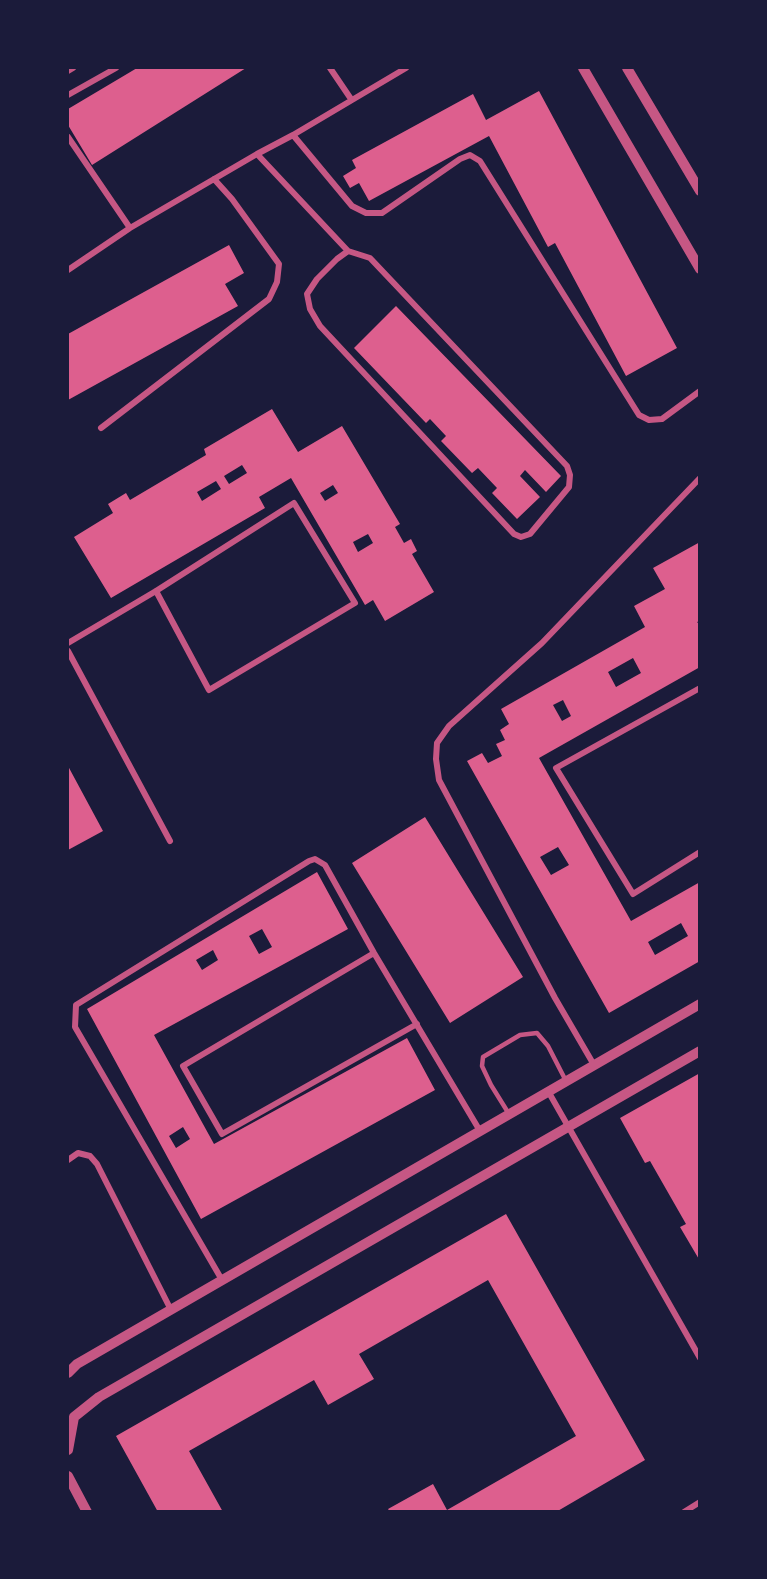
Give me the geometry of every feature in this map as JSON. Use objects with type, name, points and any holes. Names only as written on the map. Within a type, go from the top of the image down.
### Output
[{"type":"street","points":[[68,71],[73,68]]},
{"type":"street","points":[[68,95],[116,68]]},
{"type":"street","points":[[330,68],[351,99]]},
{"type":"street","points":[[68,270],[130,228],[406,68]]},
{"type":"street","points":[[583,68],[699,269]]},
{"type":"street","points":[[627,68],[699,191]]},
{"type":"street","points":[[293,135],[352,206],[366,213],[382,213],[460,159],[470,155],[480,161],[639,415],[649,420],[662,419],[699,391]]},
{"type":"street","points":[[68,137],[130,228]]},
{"type":"street","points":[[257,154],[348,251],[370,258],[567,466],[570,475],[569,487],[530,534],[521,537],[514,534],[320,326],[310,309],[307,294],[317,279],[348,251]]},
{"type":"street","points":[[101,428],[269,299],[277,282],[279,264],[232,199],[214,179]]},
{"type":"street","points":[[594,1065],[555,998],[439,780],[436,759],[437,743],[449,726],[542,643],[699,477]]},
{"type":"street","points":[[68,643],[156,591],[294,503],[355,603],[209,690],[156,591]]},
{"type":"street","points":[[68,651],[170,841]]},
{"type":"street","points":[[699,688],[556,768],[633,894],[699,852]]},
{"type":"street","points":[[222,1280],[75,1027],[76,1005],[309,861],[315,859],[325,865],[480,1131]]},
{"type":"street","points":[[374,952],[183,1066],[222,1134],[417,1024]]},
{"type":"street","points":[[68,1373],[77,1364],[699,1004]]},
{"type":"street","points":[[68,1450],[71,1415],[699,1051]]},
{"type":"street","points":[[548,1091],[699,1358]]},
{"type":"street","points":[[68,1160],[78,1153],[90,1156],[98,1164],[171,1310]]},
{"type":"street","points":[[68,1476],[87,1512]]},
{"type":"street","points":[[684,1512],[699,1502]]},
{"type":"lane","points":[[509,1114],[491,1086],[482,1066],[483,1057],[506,1043],[520,1035],[537,1033],[548,1046],[566,1081]]},
{"type":"building","points":[[137,68],[246,68],[92,165],[68,125],[68,109]]},
{"type":"building","points":[[539,91],[677,348],[626,376],[555,243],[548,247],[489,136],[369,201],[359,183],[350,188],[343,176],[356,168],[352,160],[473,94],[486,120]]},
{"type":"building","points":[[229,245],[244,273],[225,284],[238,306],[68,400],[68,334]]},
{"type":"building","points":[[396,306],[561,476],[546,492],[525,470],[520,476],[540,497],[517,519],[492,493],[497,488],[478,468],[472,473],[441,441],[446,436],[430,419],[426,423],[354,348]]},
{"type":"building","points":[[272,409],[298,452],[342,426],[400,524],[395,527],[404,543],[411,539],[417,551],[412,554],[434,592],[385,621],[373,600],[365,605],[291,478],[259,497],[265,508],[111,598],[74,537],[113,513],[108,504],[126,493],[130,500],[206,455],[204,449]],"holes":[[[242,465],[247,473],[229,484],[224,476]],[[216,481],[221,489],[202,501],[197,492]],[[333,485],[338,493],[325,501],[320,493]],[[368,534],[373,543],[358,552],[353,542]]]},
{"type":"building","points":[[700,542],[700,621],[697,622],[700,625],[700,667],[539,758],[631,921],[700,882],[700,961],[609,1013],[467,761],[482,753],[488,763],[502,756],[496,744],[505,740],[500,730],[509,724],[501,709],[645,627],[634,606],[665,589],[653,568]],"holes":[[[633,658],[641,673],[616,687],[608,672]],[[563,700],[571,716],[562,721],[553,705]],[[558,847],[569,865],[551,875],[540,857]],[[681,923],[688,936],[655,955],[648,942]]]},
{"type":"building","points":[[68,766],[103,831],[68,850]]},
{"type":"building","points":[[425,817],[523,977],[450,1023],[352,863]]},
{"type":"building","points":[[317,872],[348,929],[154,1035],[214,1144],[407,1038],[435,1090],[201,1219],[87,1009]],"holes":[[[262,929],[272,947],[259,954],[249,936]],[[213,950],[218,960],[202,970],[196,960]],[[183,1127],[190,1139],[176,1148],[169,1136]]]},
{"type":"building","points":[[700,1073],[700,1261],[680,1227],[686,1224],[650,1161],[645,1163],[620,1118]]},
{"type":"building","points":[[506,1214],[645,1460],[556,1512],[390,1512],[388,1509],[433,1484],[447,1510],[576,1436],[488,1280],[359,1354],[374,1379],[328,1405],[314,1380],[189,1451],[223,1512],[158,1512],[116,1436]]}]
